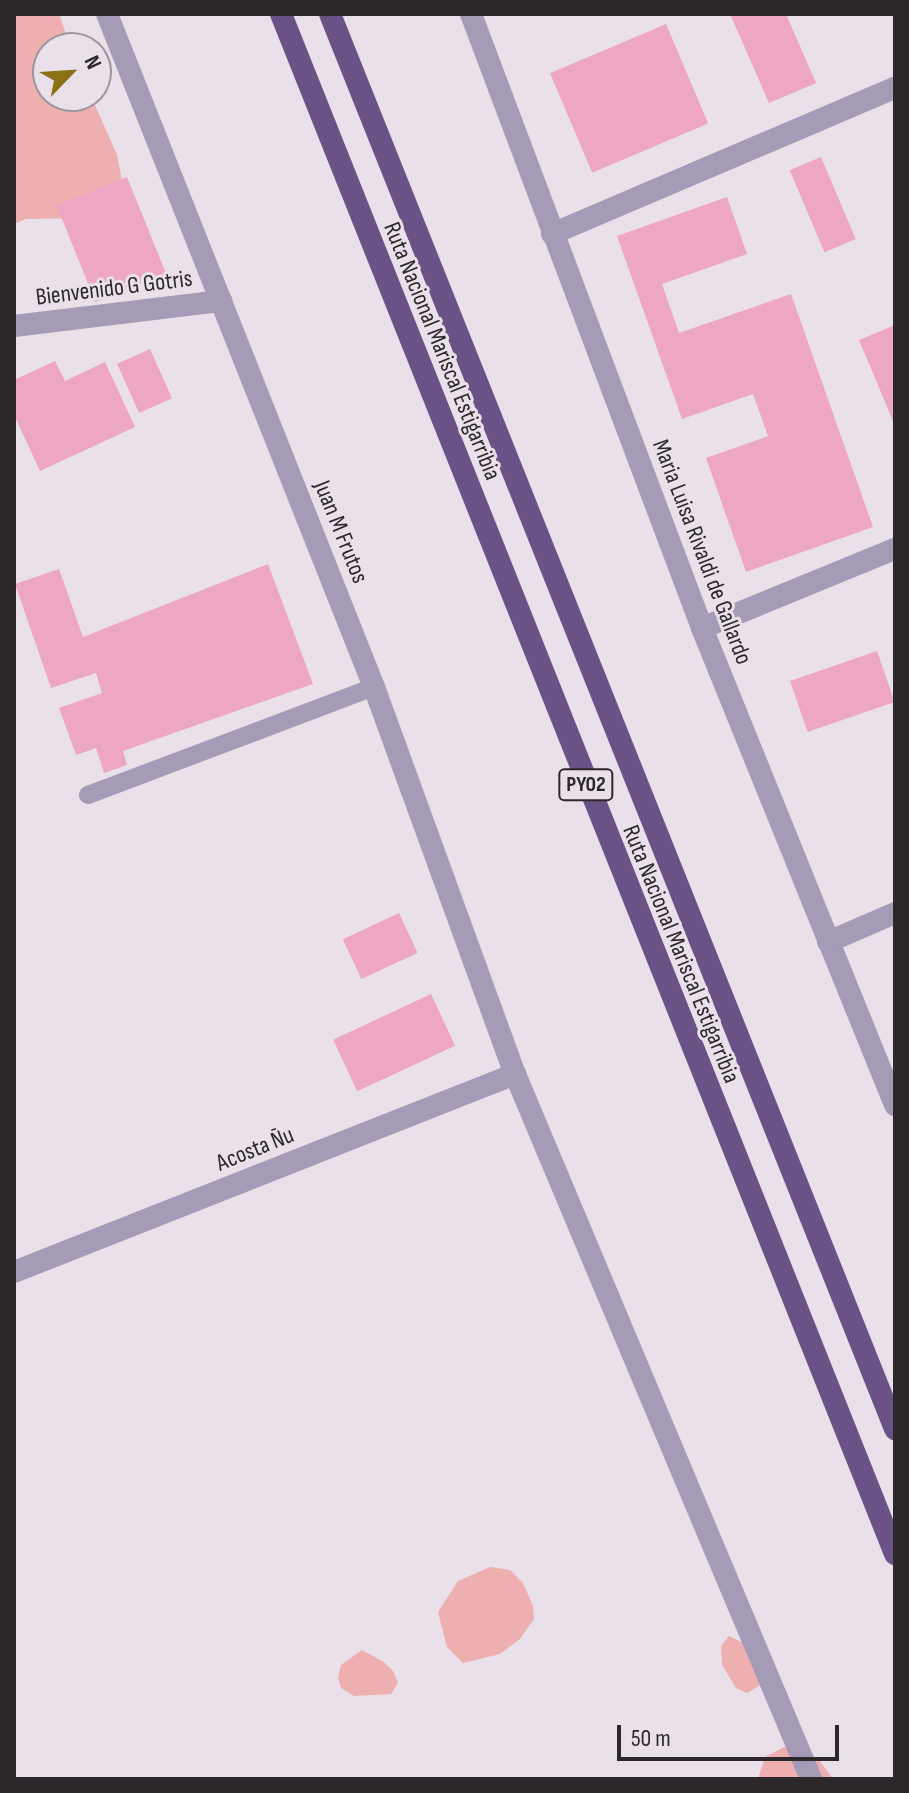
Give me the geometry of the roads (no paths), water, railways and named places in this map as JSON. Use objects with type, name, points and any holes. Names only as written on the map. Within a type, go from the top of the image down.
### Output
[{"type":"highway","name":"Ruta Nacional Mariscal Estigarribia","points":[[281,14],[895,1554]]},
{"type":"highway","name":"Ruta Nacional Mariscal Estigarribia","points":[[330,14],[895,1429]]},
{"type":"street","name":"Juan M Frutos","points":[[107,14],[374,687],[515,1074],[811,1779]]},
{"type":"street","name":"Maria Luisa Rivaldi de Gallardo","points":[[471,14],[702,628],[895,1105]]},
{"type":"street","points":[[552,234],[895,88]]},
{"type":"street","name":"Bienvenido G Gotris","points":[[14,326],[221,301]]},
{"type":"street","points":[[702,628],[895,549]]},
{"type":"street","points":[[828,942],[895,913]]},
{"type":"street","name":"Acosta Ñu","points":[[14,1272],[515,1074]]},
{"type":"lane","points":[[88,795],[374,687]]}]
